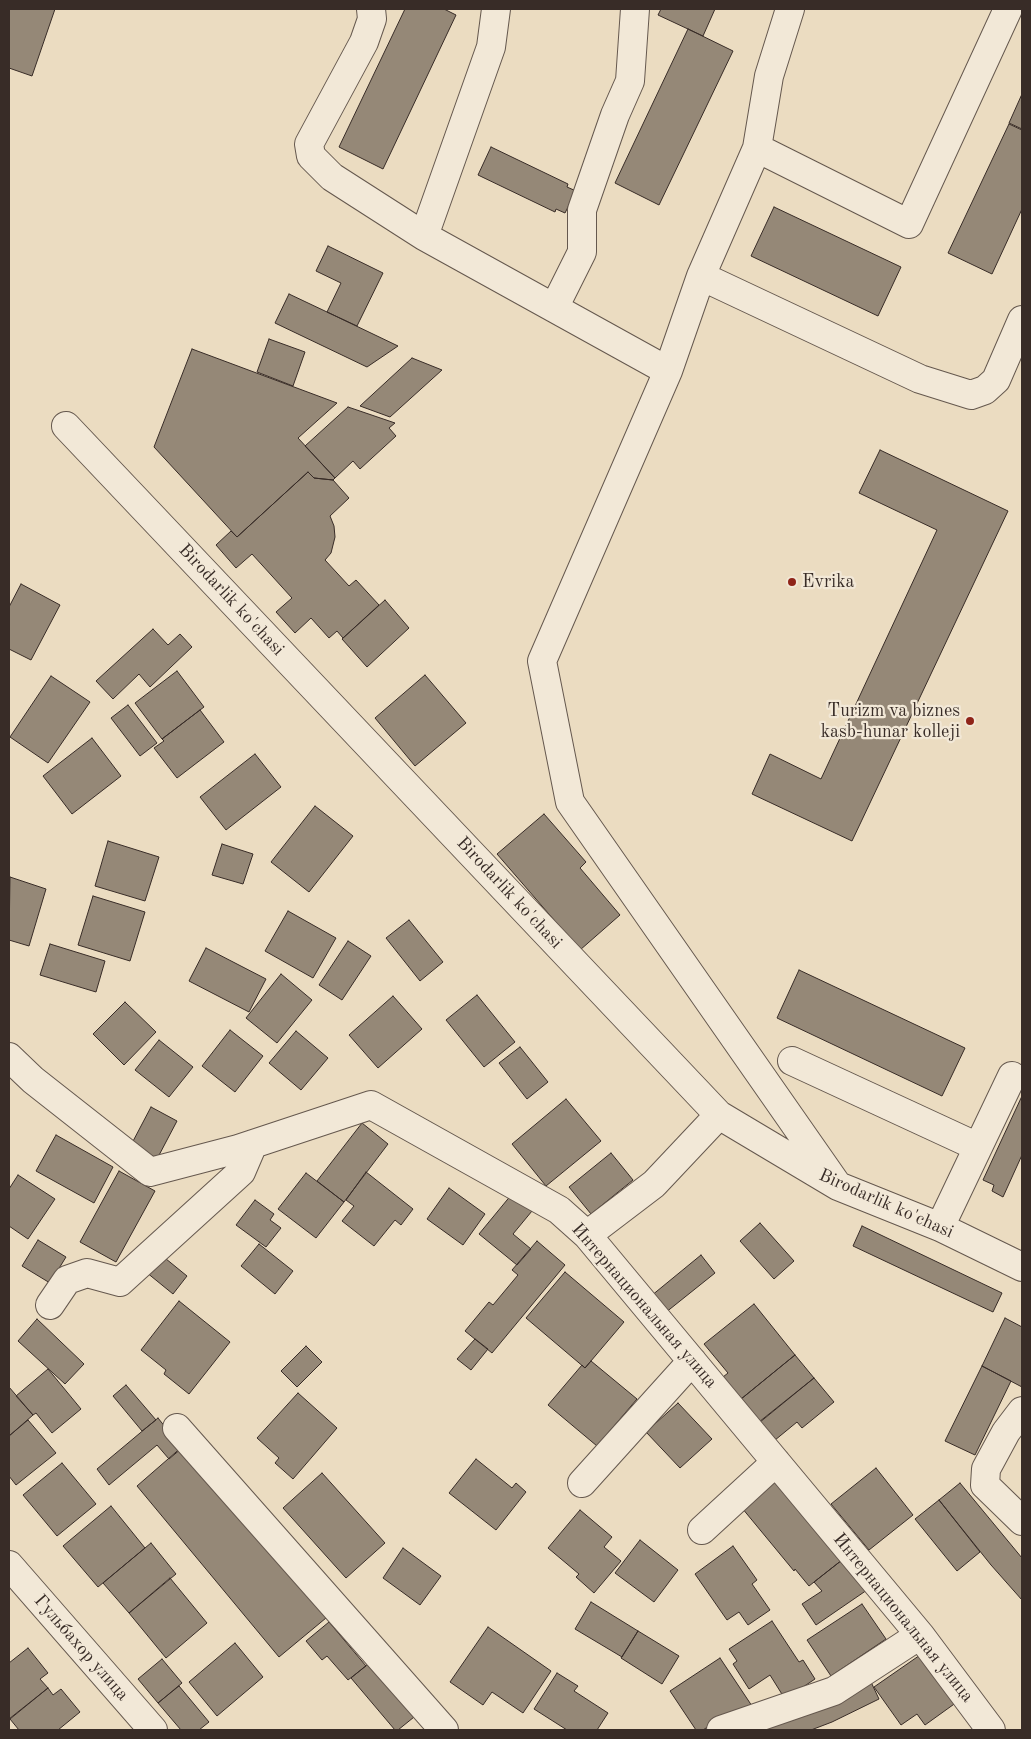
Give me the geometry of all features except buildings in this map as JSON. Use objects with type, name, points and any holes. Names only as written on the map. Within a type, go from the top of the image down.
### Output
[{"type":"street","points":[[371,9],[372,19],[364,42],[309,144],[311,156],[332,177],[424,236],[668,370]]},
{"type":"street","points":[[424,236],[491,47],[496,9]]},
{"type":"street","points":[[554,308],[582,252],[582,210],[630,81],[635,9]]},
{"type":"street","points":[[790,9],[769,76],[757,148],[701,276],[668,370],[542,661],[570,802],[838,1186]]},
{"type":"street","points":[[757,148],[909,224],[1008,9]]},
{"type":"street","points":[[701,276],[920,379],[971,395],[986,390],[996,380],[1022,320]]},
{"type":"street","name":"Birodarlik ko'chasi","points":[[66,426],[719,1115],[838,1186],[940,1228],[1022,1267]]},
{"type":"street","name":"Интернациональная улица","points":[[9,1057],[33,1080],[150,1172],[253,1144],[371,1105],[559,1210],[587,1235],[920,1635],[991,1730]]},
{"type":"street","points":[[792,1061],[978,1148]]},
{"type":"street","points":[[940,1228],[1012,1076]]},
{"type":"street","points":[[587,1235],[654,1184],[719,1115]]},
{"type":"street","points":[[50,1305],[67,1280],[87,1273],[120,1282],[241,1172],[253,1144]]},
{"type":"street","points":[[582,1483],[692,1361]]},
{"type":"street","points":[[1022,1411],[1006,1432],[986,1469],[985,1485],[1022,1521]]},
{"type":"street","points":[[177,1428],[444,1730]]},
{"type":"street","points":[[702,1530],[776,1462]]},
{"type":"street","name":"Гульбахор улица","points":[[9,1565],[153,1730]]},
{"type":"street","points":[[721,1730],[834,1692],[920,1635]]},
{"type":"place","name":"Evrika","points":[[792,582]]},
{"type":"place","name":"Turizm va biznes kasb-hunar kolleji","points":[[970,721]]}]
